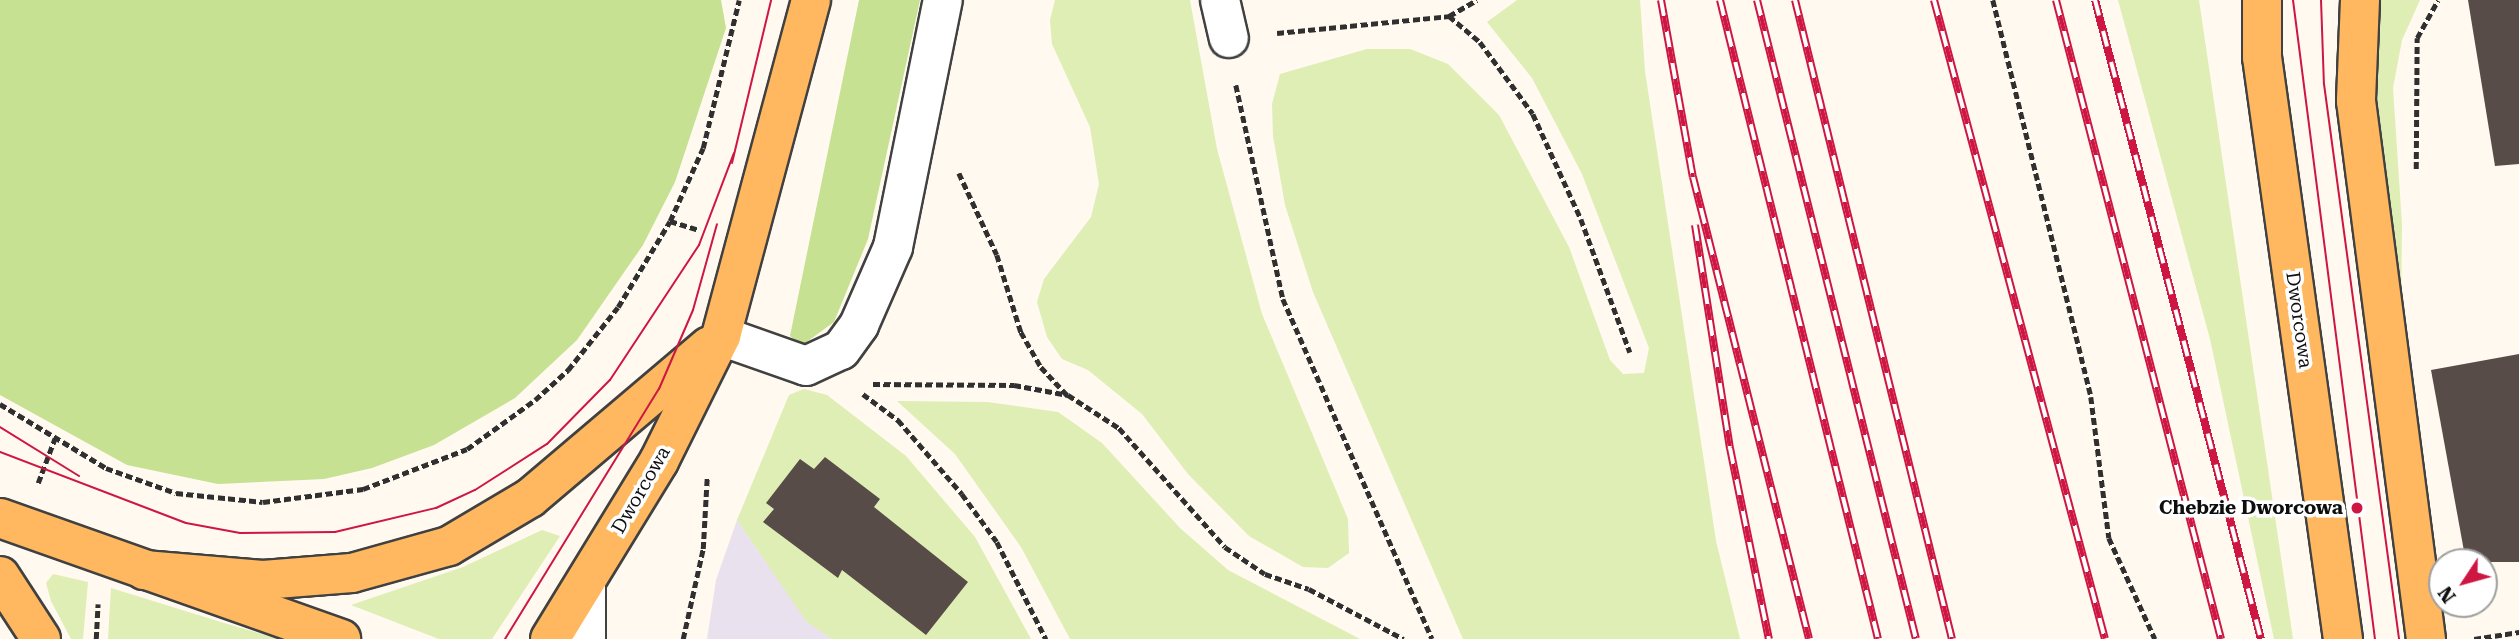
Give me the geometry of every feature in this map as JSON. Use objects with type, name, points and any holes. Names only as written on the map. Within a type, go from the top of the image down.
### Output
[{"type":"main road","name":"Dworcowa","points":[[550,639],[586,585],[659,461],[721,335],[750,243],[811,0]]},
{"type":"main road","name":"Dworcowa","points":[[2262,0],[2262,57],[2343,639]]},
{"type":"main road","points":[[2360,0],[2356,101],[2426,639]]},
{"type":"main road","points":[[144,570],[263,580],[352,573],[449,546],[530,498],[721,335]]},
{"type":"main road","points":[[0,518],[341,639]]},
{"type":"main road","points":[[0,576],[41,639]]},
{"type":"street","points":[[721,335],[806,366],[841,350],[880,287],[893,247],[943,0]]},
{"type":"street","points":[[1220,0],[1228,38]]},
{"type":"street","points":[[586,585],[586,639]]},
{"type":"path","points":[[0,404],[55,438],[141,482],[221,499],[300,500],[400,478],[467,449],[568,370],[618,307],[670,220],[703,148],[739,0]]},
{"type":"path","points":[[1432,639],[1283,299],[1228,38],[1449,16],[1477,0]]},
{"type":"path","points":[[1993,0],[2091,397],[2109,538],[2155,639]]},
{"type":"path","points":[[1449,16],[1480,42],[1533,114],[1581,219],[1630,352]]},
{"type":"path","points":[[958,170],[992,243],[1021,332],[1041,367],[1068,395],[1119,428],[1225,547],[1265,574],[1309,589],[1404,639]]},
{"type":"path","points":[[670,220],[750,243]]},
{"type":"path","points":[[806,366],[845,381],[898,420],[962,494],[997,542],[1046,639]]},
{"type":"path","points":[[845,381],[927,388],[1014,385],[1068,395]]},
{"type":"path","points":[[37,487],[55,438]]},
{"type":"path","points":[[683,639],[703,549],[705,481],[711,469]]},
{"type":"path","points":[[2473,639],[2519,632]]},
{"type":"shaded area","points":[[737,520],[806,620],[832,639],[707,639],[716,580]]},
{"type":"green space","points":[[0,0],[721,0],[726,28],[675,182],[643,245],[577,340],[515,398],[434,445],[372,468],[324,479],[218,484],[127,465],[0,395]]},
{"type":"green space","points":[[859,0],[920,0],[868,239],[834,322],[801,346],[790,336]]},
{"type":"green space","points":[[1055,0],[1190,0],[1217,149],[1262,314],[1348,519],[1349,553],[1328,568],[1303,567],[1249,536],[1188,474],[1142,414],[1088,370],[1062,359],[1047,337],[1037,302],[1044,279],[1091,217],[1099,184],[1090,127],[1052,44],[1050,20]]},
{"type":"green space","points":[[1517,0],[1640,0],[1645,71],[1716,541],[1740,639],[1463,639],[1313,292],[1285,205],[1273,136],[1272,104],[1280,74],[1367,49],[1410,49],[1448,64],[1499,115],[1569,247],[1610,360],[1623,374],[1644,373],[1649,348],[1582,174],[1532,78],[1487,22]]},
{"type":"green space","points":[[2118,0],[2199,0],[2293,639],[2274,639],[2210,339]]},
{"type":"green space","points":[[2380,0],[2420,0],[2402,40],[2393,88],[2402,225],[2401,315],[2375,145],[2375,21]]},
{"type":"green space","points":[[804,389],[827,395],[906,456],[975,537],[1031,639],[832,639],[806,621],[737,520],[789,395]]},
{"type":"green space","points":[[897,401],[987,402],[1058,412],[1102,443],[1180,528],[1228,570],[1360,639],[1070,639],[1021,547],[955,454]]},
{"type":"green space","points":[[542,530],[560,536],[492,639],[439,639],[351,605],[463,567]]},
{"type":"green space","points":[[53,574],[88,582],[83,639],[71,639],[51,601],[46,583]]},
{"type":"green space","points":[[111,588],[224,623],[279,639],[108,639]]},
{"type":"building","points":[[2468,0],[2519,0],[2519,164],[2495,166]]},
{"type":"building","points":[[2519,354],[2519,562],[2498,562],[2498,548],[2463,548],[2431,370]]},
{"type":"building","points":[[825,457],[880,499],[874,507],[968,582],[926,635],[842,570],[838,578],[763,522],[774,509],[766,503],[800,459],[814,469]]},
{"type":"tram line","points":[[732,163],[771,0]]},
{"type":"tram line","points":[[2293,0],[2375,639]]},
{"type":"tram line","points":[[2321,0],[2324,84],[2399,639]]},
{"type":"tram line","points":[[0,452],[186,523],[240,533],[335,532],[436,508],[475,490],[547,444],[610,380],[699,245],[734,153]]},
{"type":"tram line","points":[[505,639],[659,389],[693,310],[717,224]]},
{"type":"tram line","points":[[0,427],[79,476]]},
{"type":"railway","points":[[1661,0],[1693,177],[1809,639]]},
{"type":"railway","points":[[1720,0],[1878,639]]},
{"type":"railway","points":[[1757,0],[1916,639]]},
{"type":"railway","points":[[1795,0],[1952,639]]},
{"type":"railway","points":[[1934,0],[2105,639]]},
{"type":"railway","points":[[2056,0],[2221,639]]},
{"type":"railway","points":[[2095,0],[2261,639]]},
{"type":"railway","points":[[1695,225],[1730,448],[1769,639]]},
{"type":"place","name":"Chebzie Dworcowa","points":[[2357,508]]}]
